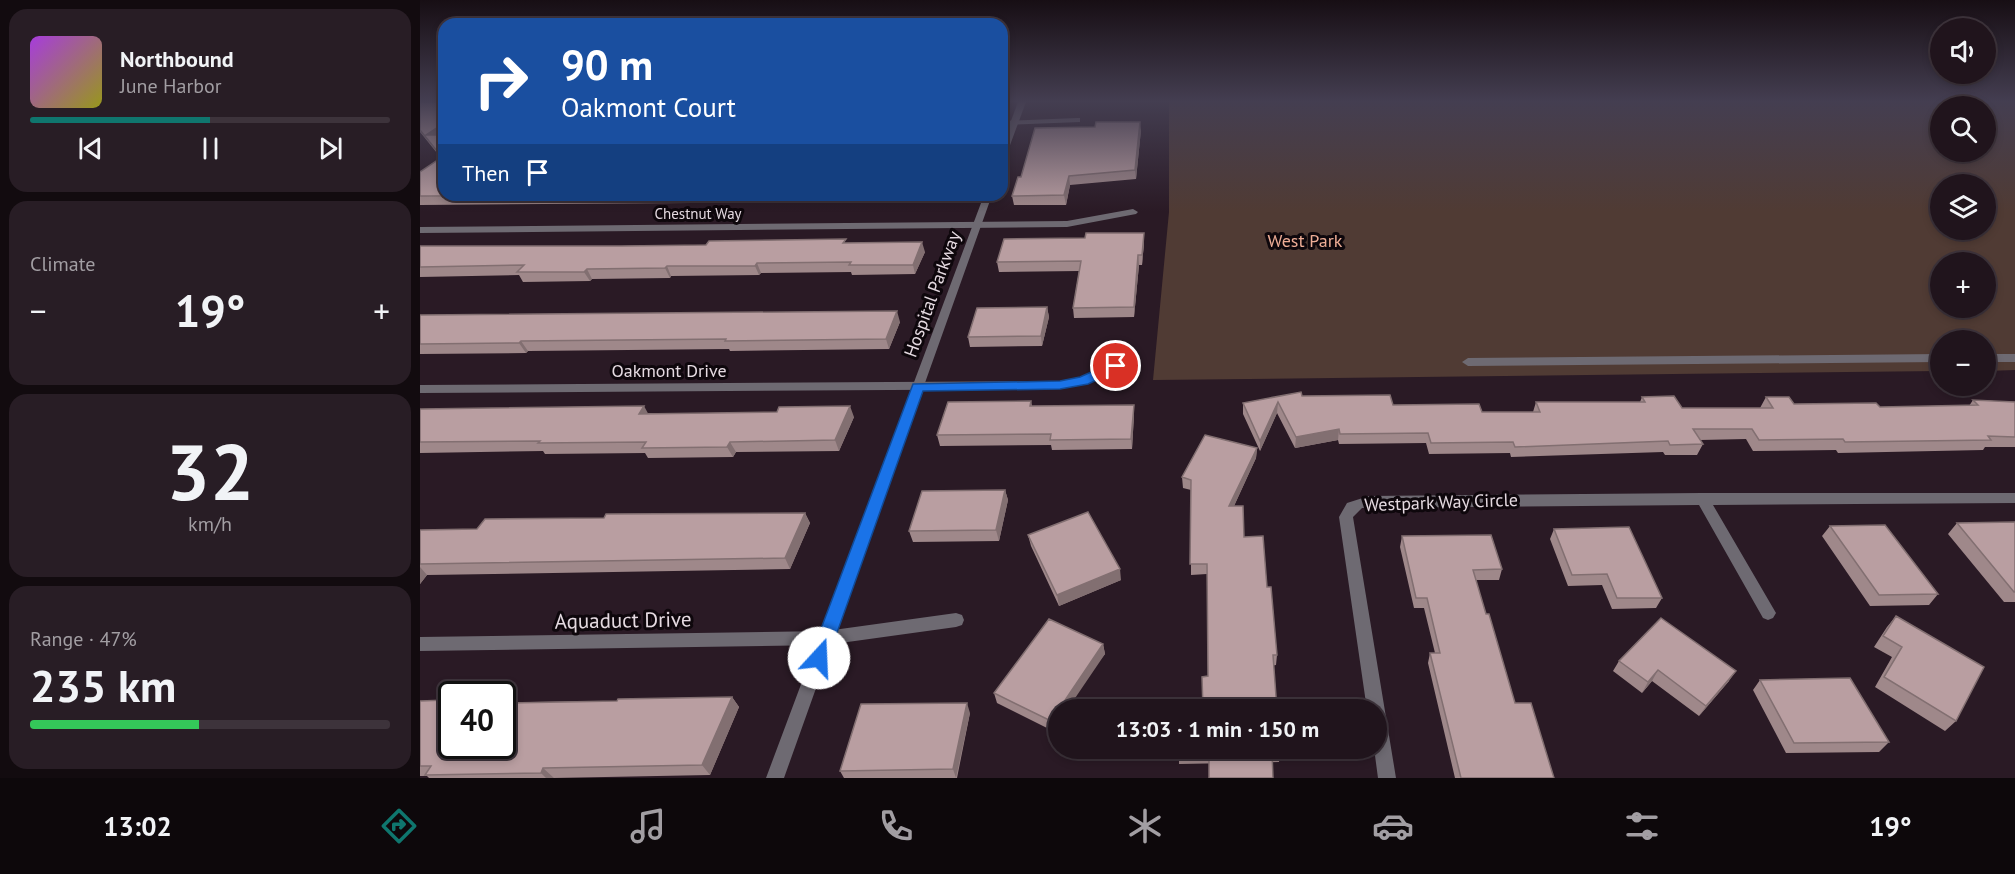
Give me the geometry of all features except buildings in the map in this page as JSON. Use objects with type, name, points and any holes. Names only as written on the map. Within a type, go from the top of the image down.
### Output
[{"type":"street","name":"Hospital Parkway","points":[[775,778],[986,201]]},
{"type":"street","name":"Chestnut Way","points":[[420,230],[1067,224],[1133,212]]},
{"type":"street","points":[[1468,362],[1930,358]]},
{"type":"street","points":[[1996,358],[2015,358]]},
{"type":"street","name":"Oakmont Drive","points":[[420,388],[1060,385],[1083,381],[1116,366]]},
{"type":"street","points":[[1702,498],[1768,613]]},
{"type":"street","name":"Westpark Way Circle","points":[[1374,699],[1346,517],[1349,508],[1355,504],[1369,501],[2015,498]]},
{"type":"street","name":"Aquaduct Drive","points":[[420,644],[826,638],[956,620]]},
{"type":"street","points":[[1384,759],[1387,778]]},
{"type":"green space","name":"West Park","points":[[1169,138],[1930,138],[1930,162],[1996,162],[1996,138],[2015,138],[2015,370],[1996,371],[1996,330],[1930,330],[1930,371],[1153,380],[1169,212]]},
{"type":"route","points":[[819,658],[918,387],[1060,385],[1083,381],[1116,366]]}]
